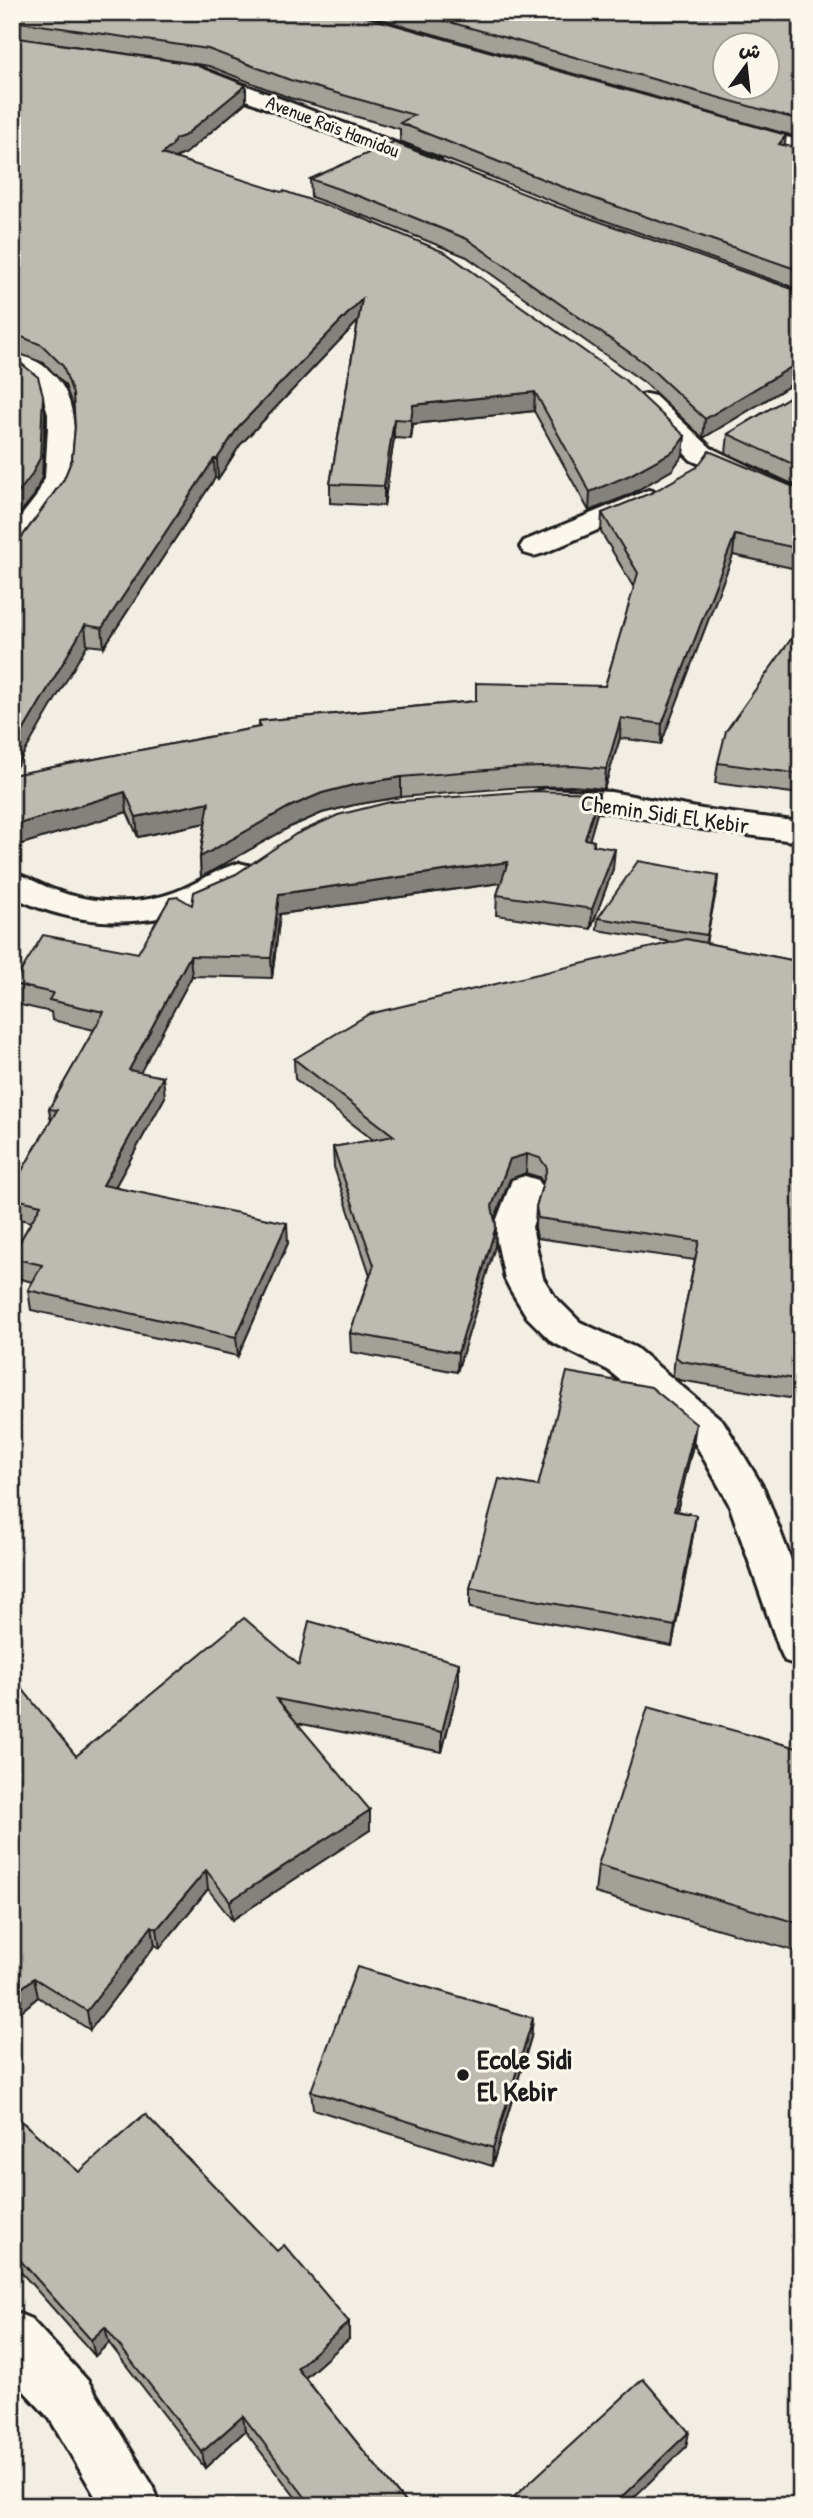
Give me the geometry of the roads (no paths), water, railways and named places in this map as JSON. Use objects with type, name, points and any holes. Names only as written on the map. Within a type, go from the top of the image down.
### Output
[{"type":"street","name":"Avenue Raïs Hamidou","points":[[173,69],[200,73],[457,174]]},
{"type":"street","points":[[721,125],[801,148]]},
{"type":"street","points":[[12,360],[34,372],[52,388],[62,407],[62,426],[57,483],[12,549]]},
{"type":"street","points":[[623,384],[712,447],[801,502]]},
{"type":"street","points":[[534,547],[639,503],[678,481],[712,447]]},
{"type":"street","name":"Chemin Sidi El Kebir","points":[[515,799],[611,802],[702,819],[801,832]]},
{"type":"street","points":[[12,883],[61,906],[92,911],[127,912],[192,900],[220,887],[266,854]]},
{"type":"street","points":[[525,1189],[513,1227],[524,1279],[541,1307],[566,1332],[622,1359],[709,1433],[749,1501],[801,1648]]},
{"type":"street","points":[[12,2337],[69,2400],[133,2506]]},
{"type":"place","name":"Ecole Sidi El Kebir","points":[[463,2075]]}]
